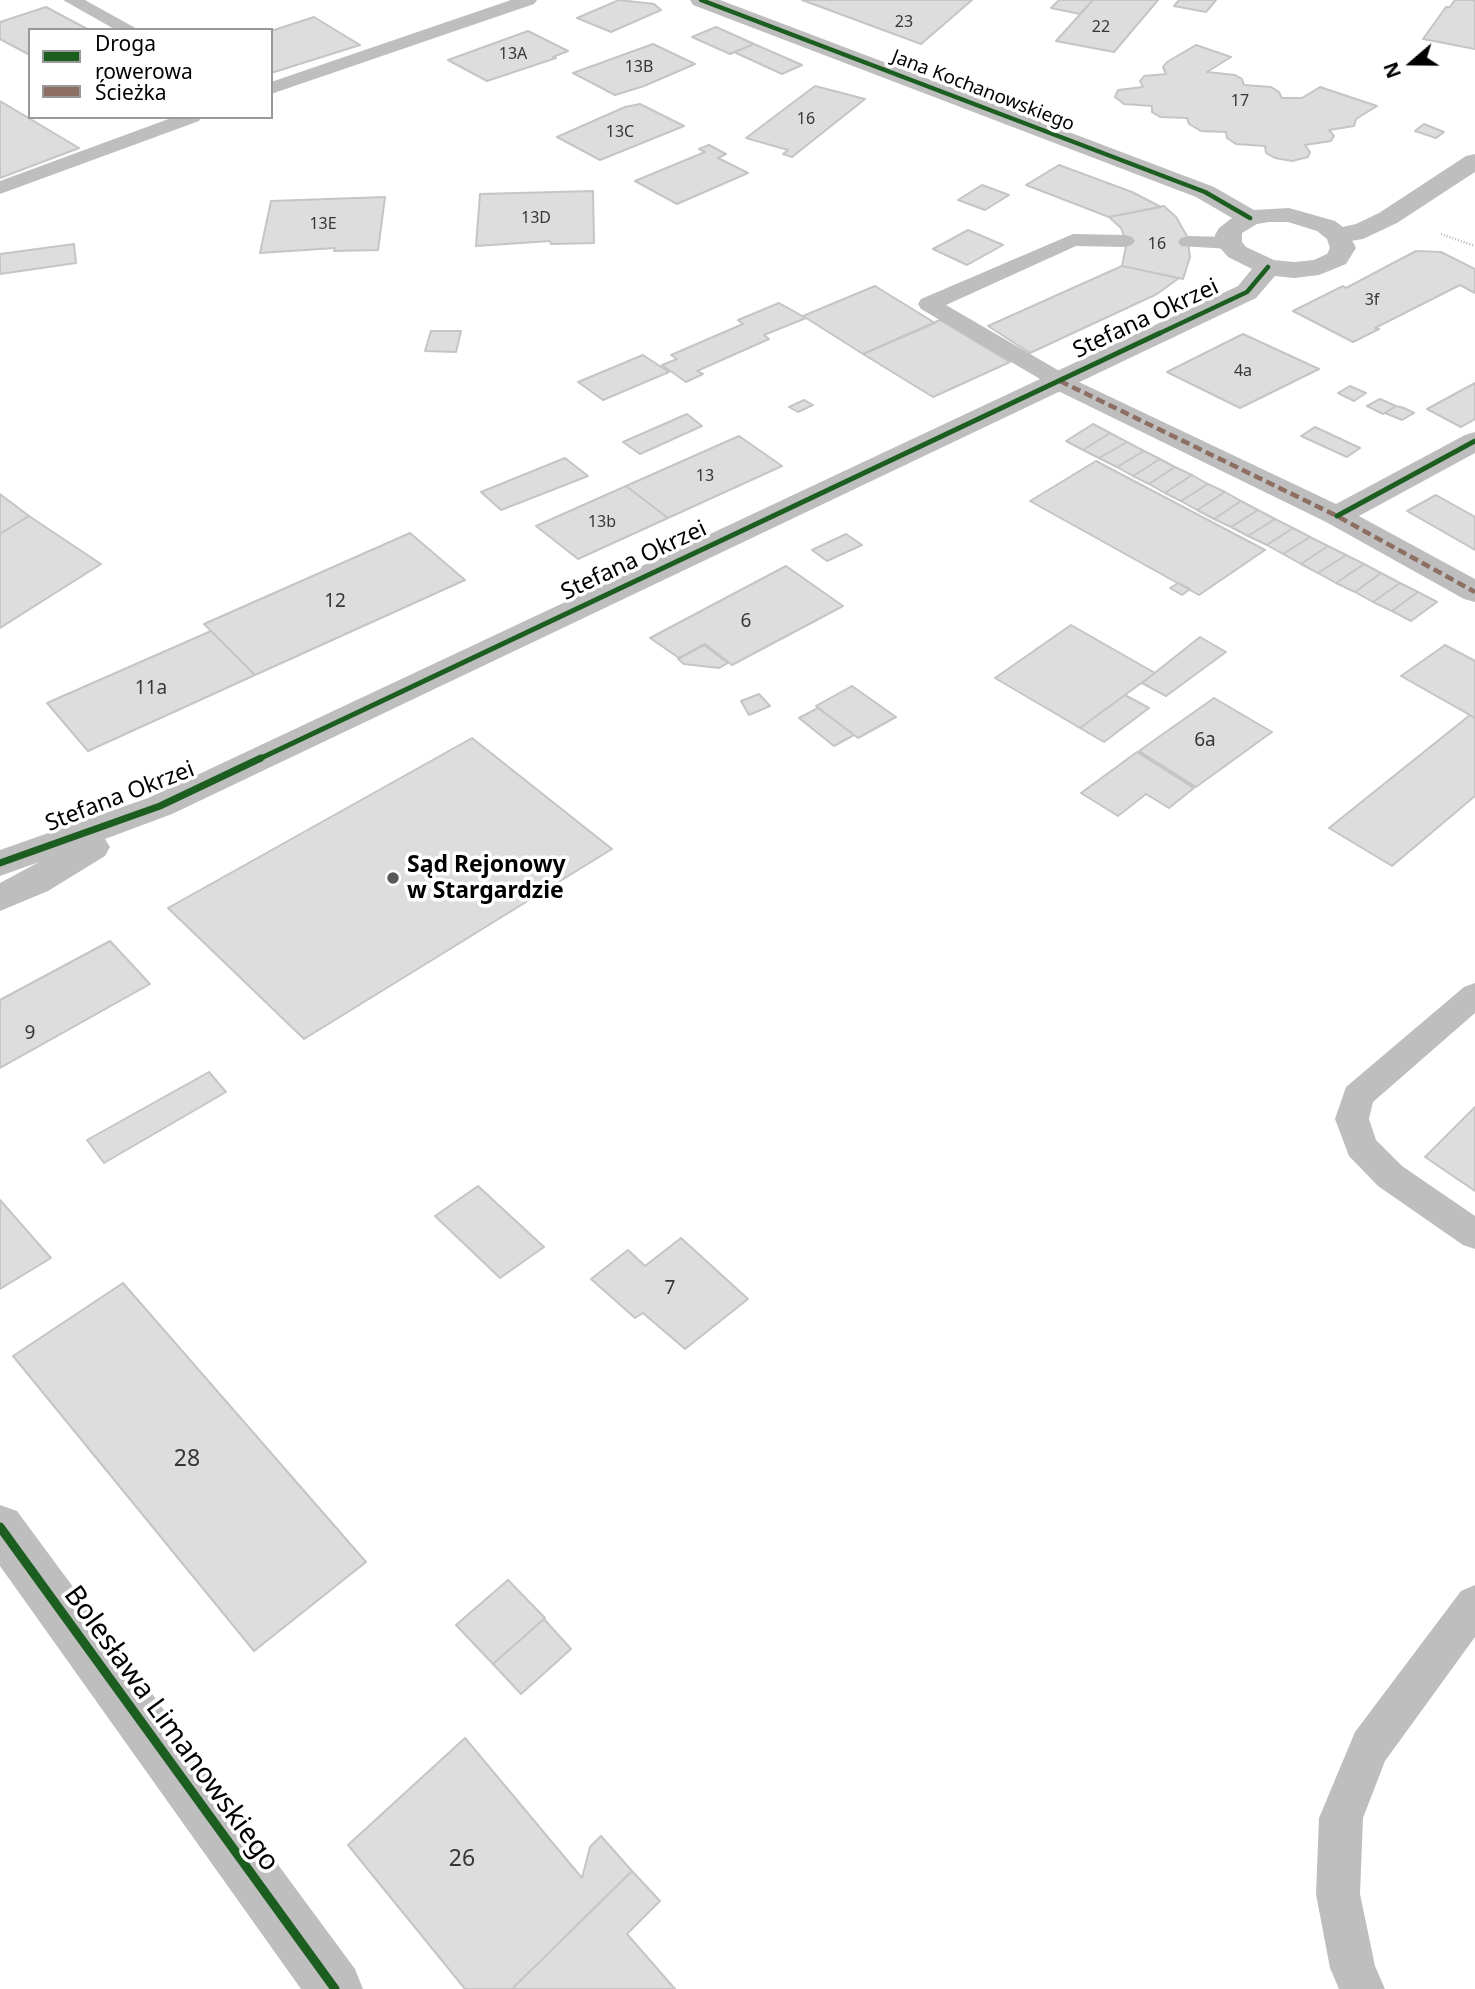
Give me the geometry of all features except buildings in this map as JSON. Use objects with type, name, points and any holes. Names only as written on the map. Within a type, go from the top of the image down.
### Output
[{"type":"street","name":"Jana Kochanowskiego","points":[[701,0],[1205,192],[1251,218]]},
{"type":"street","points":[[1338,235],[1363,231],[1388,218],[1475,161]]},
{"type":"street","points":[[1269,215],[1299,217],[1326,226],[1338,235],[1343,248],[1337,260],[1319,267],[1294,270],[1268,267],[1237,252],[1229,243],[1228,235],[1232,228],[1251,218],[1269,215]]},
{"type":"street","name":"Stefana Okrzei","points":[[0,863],[160,806],[1247,292],[1268,267]]},
{"type":"street","points":[[1060,381],[1337,516],[1475,592]]},
{"type":"street","points":[[1337,516],[1475,442]]},
{"type":"street","name":"Stefana Okrzei","points":[[0,898],[35,882],[160,806]]},
{"type":"street","name":"Bolesława Limanowskiego","points":[[0,1527],[335,1989]]},
{"type":"lane","points":[[72,0],[126,28]]},
{"type":"lane","points":[[273,87],[378,49],[528,0]]},
{"type":"lane","points":[[0,188],[187,119]]},
{"type":"lane","points":[[1060,381],[929,304],[1073,240],[1125,241]]},
{"type":"lane","points":[[1188,242],[1229,243]]},
{"type":"lane","points":[[1475,995],[1358,1096],[1352,1119],[1361,1147],[1390,1176],[1475,1235]]},
{"type":"lane","points":[[1362,1989],[1353,1968],[1338,1894],[1341,1818],[1370,1747],[1475,1604]]},
{"type":"path","points":[[1439,234],[1475,246]]},
{"type":"marked path","points":[[1060,381],[1337,516],[1475,592]]},
{"type":"cycle path","points":[[701,0],[1205,192],[1250,218]]},
{"type":"cycle path","points":[[0,863],[160,806],[1247,292],[1268,267]]},
{"type":"cycle path","points":[[1337,516],[1475,441]]},
{"type":"cycle path","points":[[0,1527],[335,1989]]},
{"type":"place","name":"Sąd Rejonowy w Stargardzie","points":[[393,878]]}]
